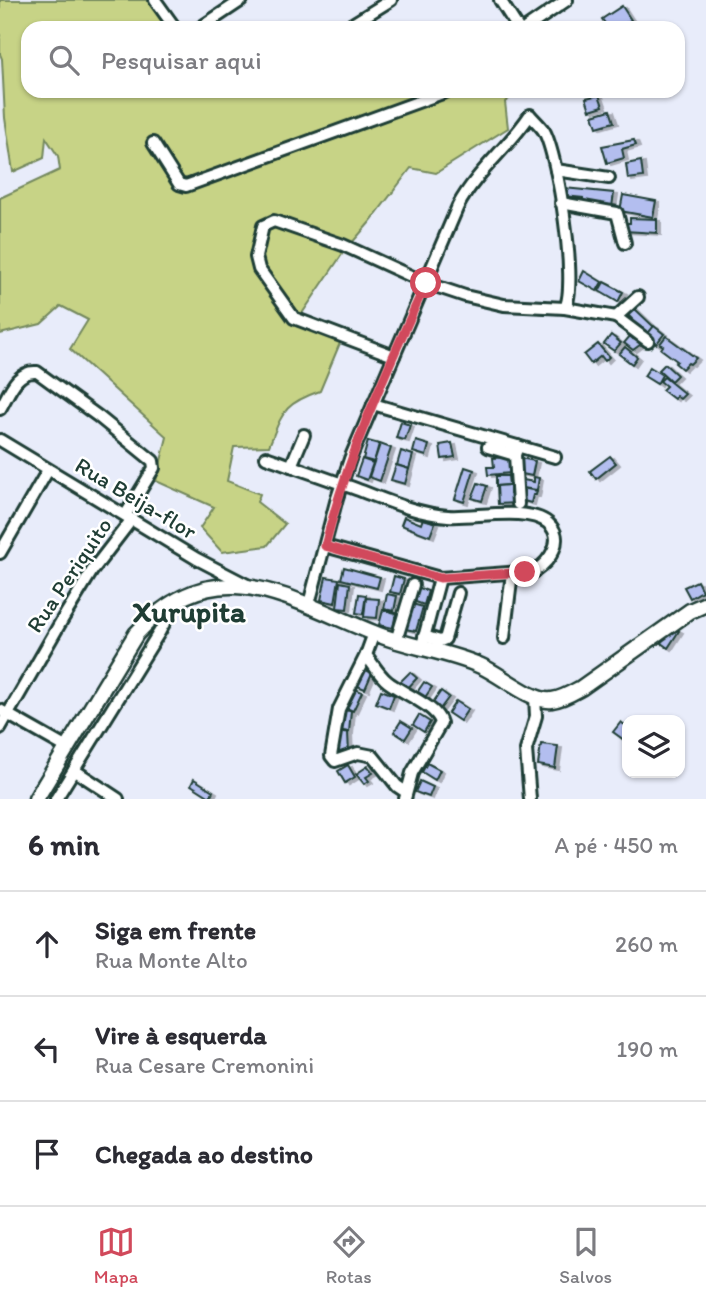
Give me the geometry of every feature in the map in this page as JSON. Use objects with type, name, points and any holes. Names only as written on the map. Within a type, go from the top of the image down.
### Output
[{"type":"main road","points":[[36,799],[136,634],[152,617],[171,604],[204,589],[225,586],[272,591],[396,641],[422,643],[477,664],[541,700],[555,700],[581,688],[683,615],[706,604]]},
{"type":"street","points":[[155,0],[171,21]]},
{"type":"street","points":[[210,21],[242,0]]},
{"type":"street","points":[[355,21],[377,4],[391,0]]},
{"type":"street","points":[[500,0],[514,21]]},
{"type":"street","points":[[536,21],[567,0]]},
{"type":"street","points":[[153,143],[179,184],[186,186],[429,98]]},
{"type":"street","points":[[309,604],[342,484],[373,404],[465,194],[530,115],[544,131],[556,170],[567,239],[570,295],[565,308]]},
{"type":"street","points":[[556,170],[609,178]]},
{"type":"street","points":[[561,204],[617,213],[625,243]]},
{"type":"street","points":[[394,356],[294,318],[259,269],[256,257],[263,226],[274,221],[342,245],[426,283],[465,296],[504,305],[565,308],[616,317],[649,341]]},
{"type":"street","points":[[616,317],[638,297]]},
{"type":"street","name":"Rua Periquito","points":[[0,409],[17,379],[29,371],[37,372],[153,461],[154,468],[129,517],[4,712],[0,727]]},
{"type":"street","points":[[373,404],[517,450]]},
{"type":"street","points":[[291,466],[304,435]]},
{"type":"street","name":"Rua Beija-flor","points":[[0,440],[197,559],[253,588]]},
{"type":"street","points":[[488,447],[555,457]]},
{"type":"street","points":[[517,450],[518,504]]},
{"type":"street","points":[[265,457],[398,505],[431,514],[533,516],[547,523],[555,532],[557,545],[544,565],[535,571],[440,578],[325,546]]},
{"type":"street","points":[[0,553],[48,470]]},
{"type":"street","points":[[504,638],[512,573]]},
{"type":"street","points":[[440,578],[422,643],[445,639],[458,593]]},
{"type":"street","points":[[396,641],[413,585]]},
{"type":"street","points":[[57,799],[160,631],[171,604]]},
{"type":"street","points":[[374,633],[339,709],[331,756],[335,761],[358,753],[373,756],[406,796]]},
{"type":"street","points":[[366,655],[387,682],[440,718],[440,728],[412,773],[406,796]]},
{"type":"street","points":[[530,799],[526,750],[537,716],[535,697]]},
{"type":"street","points":[[537,716],[555,700]]},
{"type":"street","points":[[4,712],[67,748]]},
{"type":"street","points":[[74,770],[118,799]]},
{"type":"green space","points":[[0,0],[149,0],[164,21],[21,21],[21,98],[510,98],[505,102],[508,128],[436,173],[411,168],[343,253],[301,315],[340,343],[320,391],[291,405],[282,417],[269,446],[234,447],[227,481],[260,494],[257,502],[285,524],[267,546],[222,552],[200,528],[214,507],[156,481],[167,437],[70,349],[88,320],[61,306],[41,324],[0,334],[0,198],[60,170],[58,156],[46,138],[44,158],[13,172],[0,54]]},
{"type":"building","points":[[622,6],[631,20],[603,21],[602,19]]},
{"type":"building","points":[[586,98],[600,98],[603,106],[590,110]]},
{"type":"building","points":[[610,110],[614,122],[597,127],[593,115]]},
{"type":"building","points":[[634,140],[636,145],[622,149],[624,158],[607,163],[602,146]]},
{"type":"building","points":[[641,161],[643,177],[628,179],[626,164]]},
{"type":"building","points":[[564,188],[614,193],[612,207],[583,204],[583,198],[564,196]]},
{"type":"building","points":[[623,195],[656,201],[653,217],[620,211]]},
{"type":"building","points":[[630,218],[657,219],[657,233],[624,231],[624,223],[630,223]]},
{"type":"building","points":[[584,271],[602,282],[597,291],[579,281]]},
{"type":"building","points":[[604,282],[623,292],[618,302],[599,291]]},
{"type":"building","points":[[634,308],[654,327],[645,336],[630,321],[632,319],[628,315]]},
{"type":"building","points":[[654,326],[664,334],[656,344],[646,336]]},
{"type":"building","points":[[611,335],[621,343],[614,351],[604,344]]},
{"type":"building","points":[[636,335],[644,342],[633,350],[624,343],[630,336],[633,339]]},
{"type":"building","points":[[666,336],[696,358],[682,369],[675,363],[677,361],[661,349],[663,346],[660,344]]},
{"type":"building","points":[[598,344],[609,357],[605,361],[601,356],[591,364],[584,355]]},
{"type":"building","points":[[625,347],[637,357],[632,364],[619,354]]},
{"type":"building","points":[[665,364],[677,375],[671,381],[659,370]]},
{"type":"building","points":[[650,367],[662,375],[657,384],[644,376]]},
{"type":"building","points":[[664,377],[685,394],[680,399],[676,396],[674,399],[662,390],[666,386],[660,381]]},
{"type":"building","points":[[401,422],[410,425],[405,440],[396,438]]},
{"type":"building","points":[[368,441],[379,444],[374,462],[363,459]]},
{"type":"building","points":[[416,441],[429,445],[426,456],[413,452]]},
{"type":"building","points":[[452,443],[455,457],[442,459],[440,445]]},
{"type":"building","points":[[380,444],[391,448],[380,481],[369,477]]},
{"type":"building","points":[[401,451],[413,455],[409,469],[397,465]]},
{"type":"building","points":[[610,456],[616,463],[596,479],[590,471]]},
{"type":"building","points":[[509,457],[511,473],[488,475],[487,467],[494,467],[493,458]]},
{"type":"building","points":[[520,458],[535,461],[532,476],[517,473]]},
{"type":"building","points":[[362,459],[373,463],[367,480],[356,476]]},
{"type":"building","points":[[396,465],[409,469],[405,484],[391,480]]},
{"type":"building","points":[[465,467],[474,470],[464,502],[455,499]]},
{"type":"building","points":[[496,476],[508,476],[509,485],[496,486]]},
{"type":"building","points":[[534,477],[539,478],[537,490],[522,488],[523,480],[534,482]]},
{"type":"building","points":[[478,483],[487,486],[482,501],[472,498]]},
{"type":"building","points":[[510,485],[510,494],[515,494],[516,503],[498,504],[497,486]]},
{"type":"building","points":[[522,488],[537,491],[531,503],[520,500]]},
{"type":"building","points":[[404,517],[421,524],[423,518],[435,523],[430,536],[401,525]]},
{"type":"building","points":[[344,567],[380,577],[377,588],[341,579]]},
{"type":"building","points":[[394,576],[404,579],[400,594],[390,592]]},
{"type":"building","points":[[326,577],[339,579],[335,603],[321,600]]},
{"type":"building","points":[[697,581],[702,591],[690,598],[684,587]]},
{"type":"building","points":[[340,582],[350,584],[347,609],[337,608]]},
{"type":"building","points":[[417,587],[428,591],[424,605],[413,601]]},
{"type":"building","points":[[359,594],[366,595],[363,614],[356,613]]},
{"type":"building","points":[[387,594],[397,596],[394,611],[384,609]]},
{"type":"building","points":[[366,598],[379,599],[377,618],[364,617]]},
{"type":"building","points":[[412,604],[423,607],[416,631],[405,629]]},
{"type":"building","points":[[383,610],[396,613],[393,628],[379,625]]},
{"type":"building","points":[[671,627],[679,631],[668,648],[661,643]]},
{"type":"building","points":[[362,668],[372,673],[365,689],[355,685]]},
{"type":"building","points":[[410,672],[417,678],[407,689],[400,682]]},
{"type":"building","points":[[424,682],[432,687],[424,699],[416,694]]},
{"type":"building","points":[[351,687],[362,692],[353,711],[342,706]]},
{"type":"building","points":[[381,690],[394,695],[389,708],[376,703]]},
{"type":"building","points":[[441,691],[449,697],[440,709],[432,704]]},
{"type":"building","points":[[456,701],[468,709],[460,721],[448,713]]},
{"type":"building","points":[[339,710],[351,711],[349,732],[337,730]]},
{"type":"building","points":[[419,715],[430,722],[424,732],[413,725]]},
{"type":"building","points":[[401,721],[412,728],[405,739],[394,732]]},
{"type":"building","points":[[621,722],[622,723],[622,739],[613,732]]},
{"type":"building","points":[[348,732],[349,754],[335,755],[335,733]]},
{"type":"building","points":[[541,744],[558,746],[555,768],[538,765]]},
{"type":"building","points":[[427,763],[440,770],[435,780],[422,772]]},
{"type":"building","points":[[348,765],[355,777],[345,783],[338,771]]},
{"type":"building","points":[[368,766],[373,773],[366,777],[369,781],[364,784],[356,774]]},
{"type":"building","points":[[194,779],[213,791],[210,797],[191,785]]},
{"type":"building","points":[[420,781],[433,787],[429,797],[415,792]]},
{"type":"district","name":"Xurupita","points":[[189,612]]},
{"type":"route","points":[[426,283],[350,459],[325,546],[440,578],[525,572]]}]
